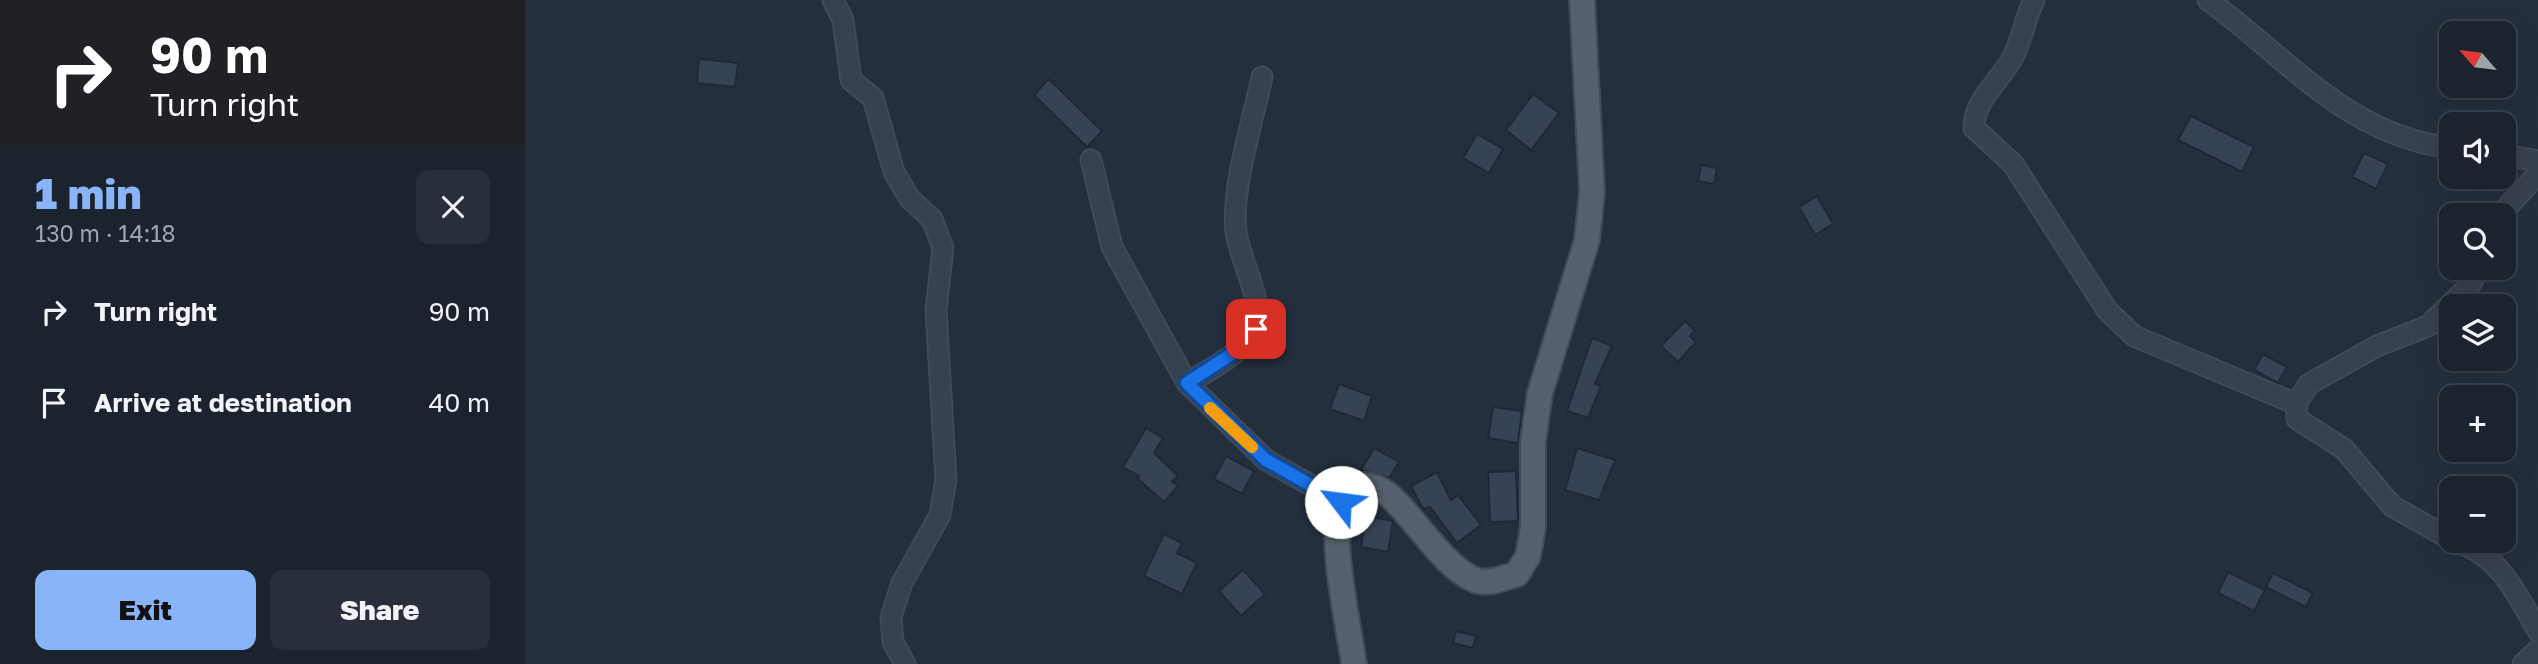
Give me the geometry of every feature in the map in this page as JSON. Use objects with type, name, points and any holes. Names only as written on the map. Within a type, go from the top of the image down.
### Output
[{"type":"main road","points":[[1354,664],[1338,537],[1341,502],[1359,485],[1371,486],[1389,495],[1459,570],[1477,581],[1497,581],[1517,575],[1528,556],[1533,527],[1533,441],[1540,393],[1587,240],[1592,192],[1582,0]]},
{"type":"street","points":[[833,0],[843,20],[851,80],[873,99],[894,172],[910,199],[932,219],[943,248],[936,310],[946,480],[940,515],[902,583],[891,617],[893,642],[905,664]]},
{"type":"street","points":[[2034,0],[2025,33],[2012,60],[1974,115],[1974,128],[2013,164],[2107,310],[2134,336],[2296,404]]},
{"type":"street","points":[[2208,0],[2330,100],[2361,120],[2394,136],[2439,145]]},
{"type":"street","points":[[1187,383],[1230,355],[1256,329],[1258,308],[1235,229],[1236,204],[1262,77]]},
{"type":"street","points":[[2516,157],[2538,161]]},
{"type":"street","points":[[1091,160],[1112,247],[1187,383],[1266,460],[1341,502]]},
{"type":"street","points":[[2511,203],[2538,174]]},
{"type":"street","points":[[2439,532],[2392,506],[2344,449],[2297,419],[2296,404],[2309,384],[2377,346],[2428,326],[2473,280]]},
{"type":"street","points":[[2483,553],[2494,561],[2538,631]]},
{"type":"street","points":[[2523,664],[2538,650]]},
{"type":"building","points":[[699,59],[738,63],[735,87],[697,83]]},
{"type":"building","points":[[1049,79],[1102,131],[1087,147],[1034,95]]},
{"type":"building","points":[[1533,94],[1559,113],[1531,150],[1506,130]]},
{"type":"building","points":[[2191,116],[2254,147],[2242,172],[2178,140]]},
{"type":"building","points":[[1477,134],[1503,149],[1489,173],[1463,158]]},
{"type":"building","points":[[2364,153],[2388,164],[2376,189],[2352,177]]},
{"type":"building","points":[[1701,165],[1717,168],[1714,184],[1698,181]]},
{"type":"building","points":[[1817,196],[1833,224],[1815,235],[1799,207]]},
{"type":"building","points":[[1685,321],[1695,331],[1690,336],[1696,342],[1678,362],[1661,346]]},
{"type":"building","points":[[1592,338],[1612,346],[1595,384],[1601,386],[1588,418],[1567,411]]},
{"type":"building","points":[[2263,354],[2287,367],[2278,383],[2254,370]]},
{"type":"building","points":[[1339,384],[1372,396],[1364,421],[1330,409]]},
{"type":"building","points":[[1493,407],[1522,411],[1518,443],[1488,438]]},
{"type":"building","points":[[1146,428],[1163,438],[1154,453],[1178,476],[1172,481],[1178,486],[1164,502],[1137,478],[1139,476],[1123,467]]},
{"type":"building","points":[[1374,448],[1399,462],[1389,478],[1361,470]]},
{"type":"building","points":[[1577,448],[1615,460],[1599,500],[1565,490]]},
{"type":"building","points":[[1226,456],[1254,471],[1242,494],[1214,479]]},
{"type":"building","points":[[1516,471],[1518,521],[1490,522],[1488,472]]},
{"type":"building","points":[[1437,472],[1451,500],[1458,495],[1481,525],[1457,543],[1430,507],[1423,509],[1411,486]]},
{"type":"building","points":[[1366,516],[1393,521],[1388,552],[1361,547]]},
{"type":"building","points":[[1164,534],[1182,543],[1177,553],[1197,563],[1182,594],[1144,576]]},
{"type":"building","points":[[1243,570],[1265,594],[1241,616],[1219,591]]},
{"type":"building","points":[[2228,572],[2265,590],[2254,611],[2218,593]]},
{"type":"building","points":[[2273,573],[2313,593],[2306,607],[2266,587]]},
{"type":"building","points":[[1456,631],[1476,636],[1473,648],[1453,643]]},
{"type":"slow traffic","points":[[1210,408],[1252,447]]},
{"type":"route","points":[[1256,329],[1230,355],[1187,383],[1266,460],[1341,502]]}]
